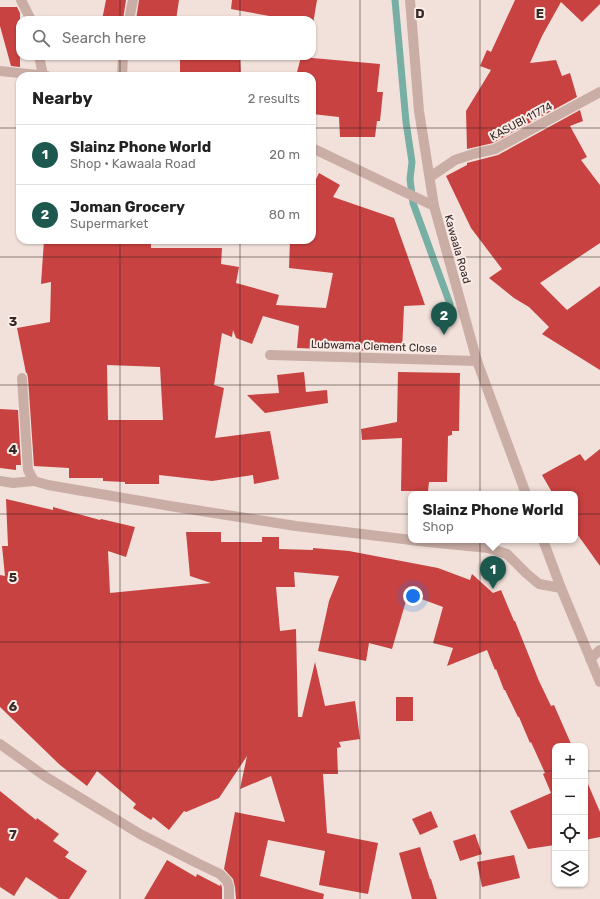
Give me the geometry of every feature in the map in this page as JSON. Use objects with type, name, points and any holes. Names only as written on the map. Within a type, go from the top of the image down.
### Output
[{"type":"street","points":[[21,0],[29,16]]},
{"type":"street","points":[[130,16],[133,0]]},
{"type":"street","name":"Kawaala Road","points":[[410,0],[419,111],[434,206],[477,361],[525,491]]},
{"type":"street","points":[[40,60],[44,72]]},
{"type":"street","points":[[122,72],[123,60]]},
{"type":"street","points":[[0,71],[16,73]]},
{"type":"street","name":"KASUBI 11774","points":[[430,177],[456,160],[495,149],[600,92]]},
{"type":"street","points":[[316,150],[434,206]]},
{"type":"street","name":"Lubwama Clement Close","points":[[270,355],[477,361]]},
{"type":"street","points":[[22,378],[28,470],[34,481]]},
{"type":"street","points":[[0,481],[13,483],[34,481],[48,485],[170,506],[296,526],[408,540]]},
{"type":"street","points":[[438,543],[488,548],[507,554],[539,584],[561,588]]},
{"type":"street","points":[[544,543],[600,682]]},
{"type":"street","points":[[590,659],[600,650]]},
{"type":"street","points":[[0,744],[46,778],[140,834],[197,864],[220,874],[227,881],[229,887],[229,899]]},
{"type":"building","points":[[106,0],[126,0],[124,16],[103,16]]},
{"type":"building","points":[[139,0],[179,0],[177,16],[137,16]]},
{"type":"building","points":[[232,0],[317,0],[314,16],[270,16],[231,9]]},
{"type":"building","points":[[515,0],[600,0],[600,4],[582,22],[561,2],[542,36],[530,63],[556,60],[562,76],[570,73],[577,97],[493,143],[467,149],[466,111],[491,70],[480,66],[487,50],[491,52]]},
{"type":"building","points":[[0,7],[17,7],[20,16],[16,16],[16,60],[20,60],[20,67],[11,66],[0,26]]},
{"type":"building","points":[[316,58],[380,64],[377,92],[383,92],[380,121],[377,121],[375,137],[340,137],[339,117],[316,114],[316,72],[297,72],[300,60],[316,60]]},
{"type":"building","points":[[180,60],[240,60],[241,72],[180,72]]},
{"type":"building","points":[[580,110],[583,121],[570,126],[587,157],[581,160],[600,185],[600,243],[540,283],[567,310],[600,286],[600,370],[542,334],[549,327],[529,307],[514,298],[489,278],[502,269],[471,228],[446,176],[467,165],[467,163],[498,155]]},
{"type":"building","points":[[319,173],[340,185],[333,197],[394,218],[425,305],[404,306],[402,352],[297,348],[299,326],[263,316],[252,344],[236,338],[233,330],[232,337],[222,333],[214,385],[224,388],[215,438],[270,431],[279,479],[254,484],[253,475],[212,481],[159,475],[159,484],[125,484],[125,482],[103,481],[103,478],[69,478],[69,468],[34,466],[28,378],[17,328],[50,322],[51,282],[41,284],[44,244],[151,244],[151,248],[222,248],[221,264],[239,267],[236,283],[279,295],[276,305],[326,308],[333,273],[289,268],[290,244],[316,244],[316,179]],"holes":[[[107,365],[160,367],[163,420],[108,420]]]},
{"type":"building","points":[[304,372],[306,392],[327,390],[328,403],[265,413],[247,395],[279,393],[277,375]]},
{"type":"building","points":[[398,372],[460,373],[459,431],[452,431],[452,435],[448,436],[447,482],[429,482],[428,491],[401,491],[402,438],[362,440],[361,429],[397,422]]},
{"type":"building","points":[[0,409],[18,410],[21,465],[16,465],[16,470],[0,468]]},
{"type":"building","points":[[600,449],[600,566],[578,535],[578,491],[551,491],[542,475],[580,454],[585,461]]},
{"type":"building","points":[[6,499],[53,510],[53,507],[100,520],[135,527],[126,557],[108,551],[110,593],[211,583],[190,576],[186,532],[221,532],[221,542],[262,542],[262,537],[279,537],[279,549],[313,550],[313,548],[349,551],[438,568],[470,580],[472,574],[493,593],[501,590],[539,681],[551,706],[554,705],[571,743],[552,743],[552,845],[528,849],[510,811],[551,793],[543,774],[545,773],[519,717],[504,690],[487,650],[447,666],[453,648],[433,643],[443,607],[408,594],[392,649],[369,643],[366,661],[318,651],[329,601],[339,576],[294,572],[295,587],[276,587],[280,631],[296,629],[298,717],[302,717],[315,662],[325,706],[355,701],[360,739],[339,742],[341,747],[337,748],[338,774],[323,774],[327,833],[378,843],[368,894],[319,885],[325,851],[268,840],[260,876],[324,894],[323,899],[236,899],[233,879],[224,869],[235,812],[285,822],[271,776],[240,789],[247,756],[219,798],[186,812],[184,811],[169,830],[153,817],[151,820],[133,808],[136,804],[97,771],[87,786],[60,765],[0,707],[0,575],[5,576],[2,546],[8,546]]},
{"type":"building","points":[[396,697],[413,697],[413,721],[396,721]]},
{"type":"building","points":[[588,784],[600,812],[600,837],[588,839]]},
{"type":"building","points":[[0,791],[36,820],[37,818],[59,834],[53,841],[69,852],[65,857],[87,871],[69,899],[59,899],[26,877],[14,896],[0,887]]},
{"type":"building","points":[[431,811],[438,827],[420,835],[412,819]]},
{"type":"building","points":[[475,834],[482,854],[460,861],[453,841]]},
{"type":"building","points":[[420,847],[437,899],[412,899],[399,853]]},
{"type":"building","points":[[514,855],[520,878],[482,887],[477,862]]},
{"type":"building","points":[[167,860],[196,877],[197,874],[220,886],[221,884],[222,899],[144,899]]},
{"type":"waterway","points":[[395,0],[406,122],[412,162],[410,179],[413,203],[450,304]]},
{"type":"place","name":"Joman Grocery","points":[[444,335]]},
{"type":"place","name":"Slainz Phone World","points":[[493,589]]}]
